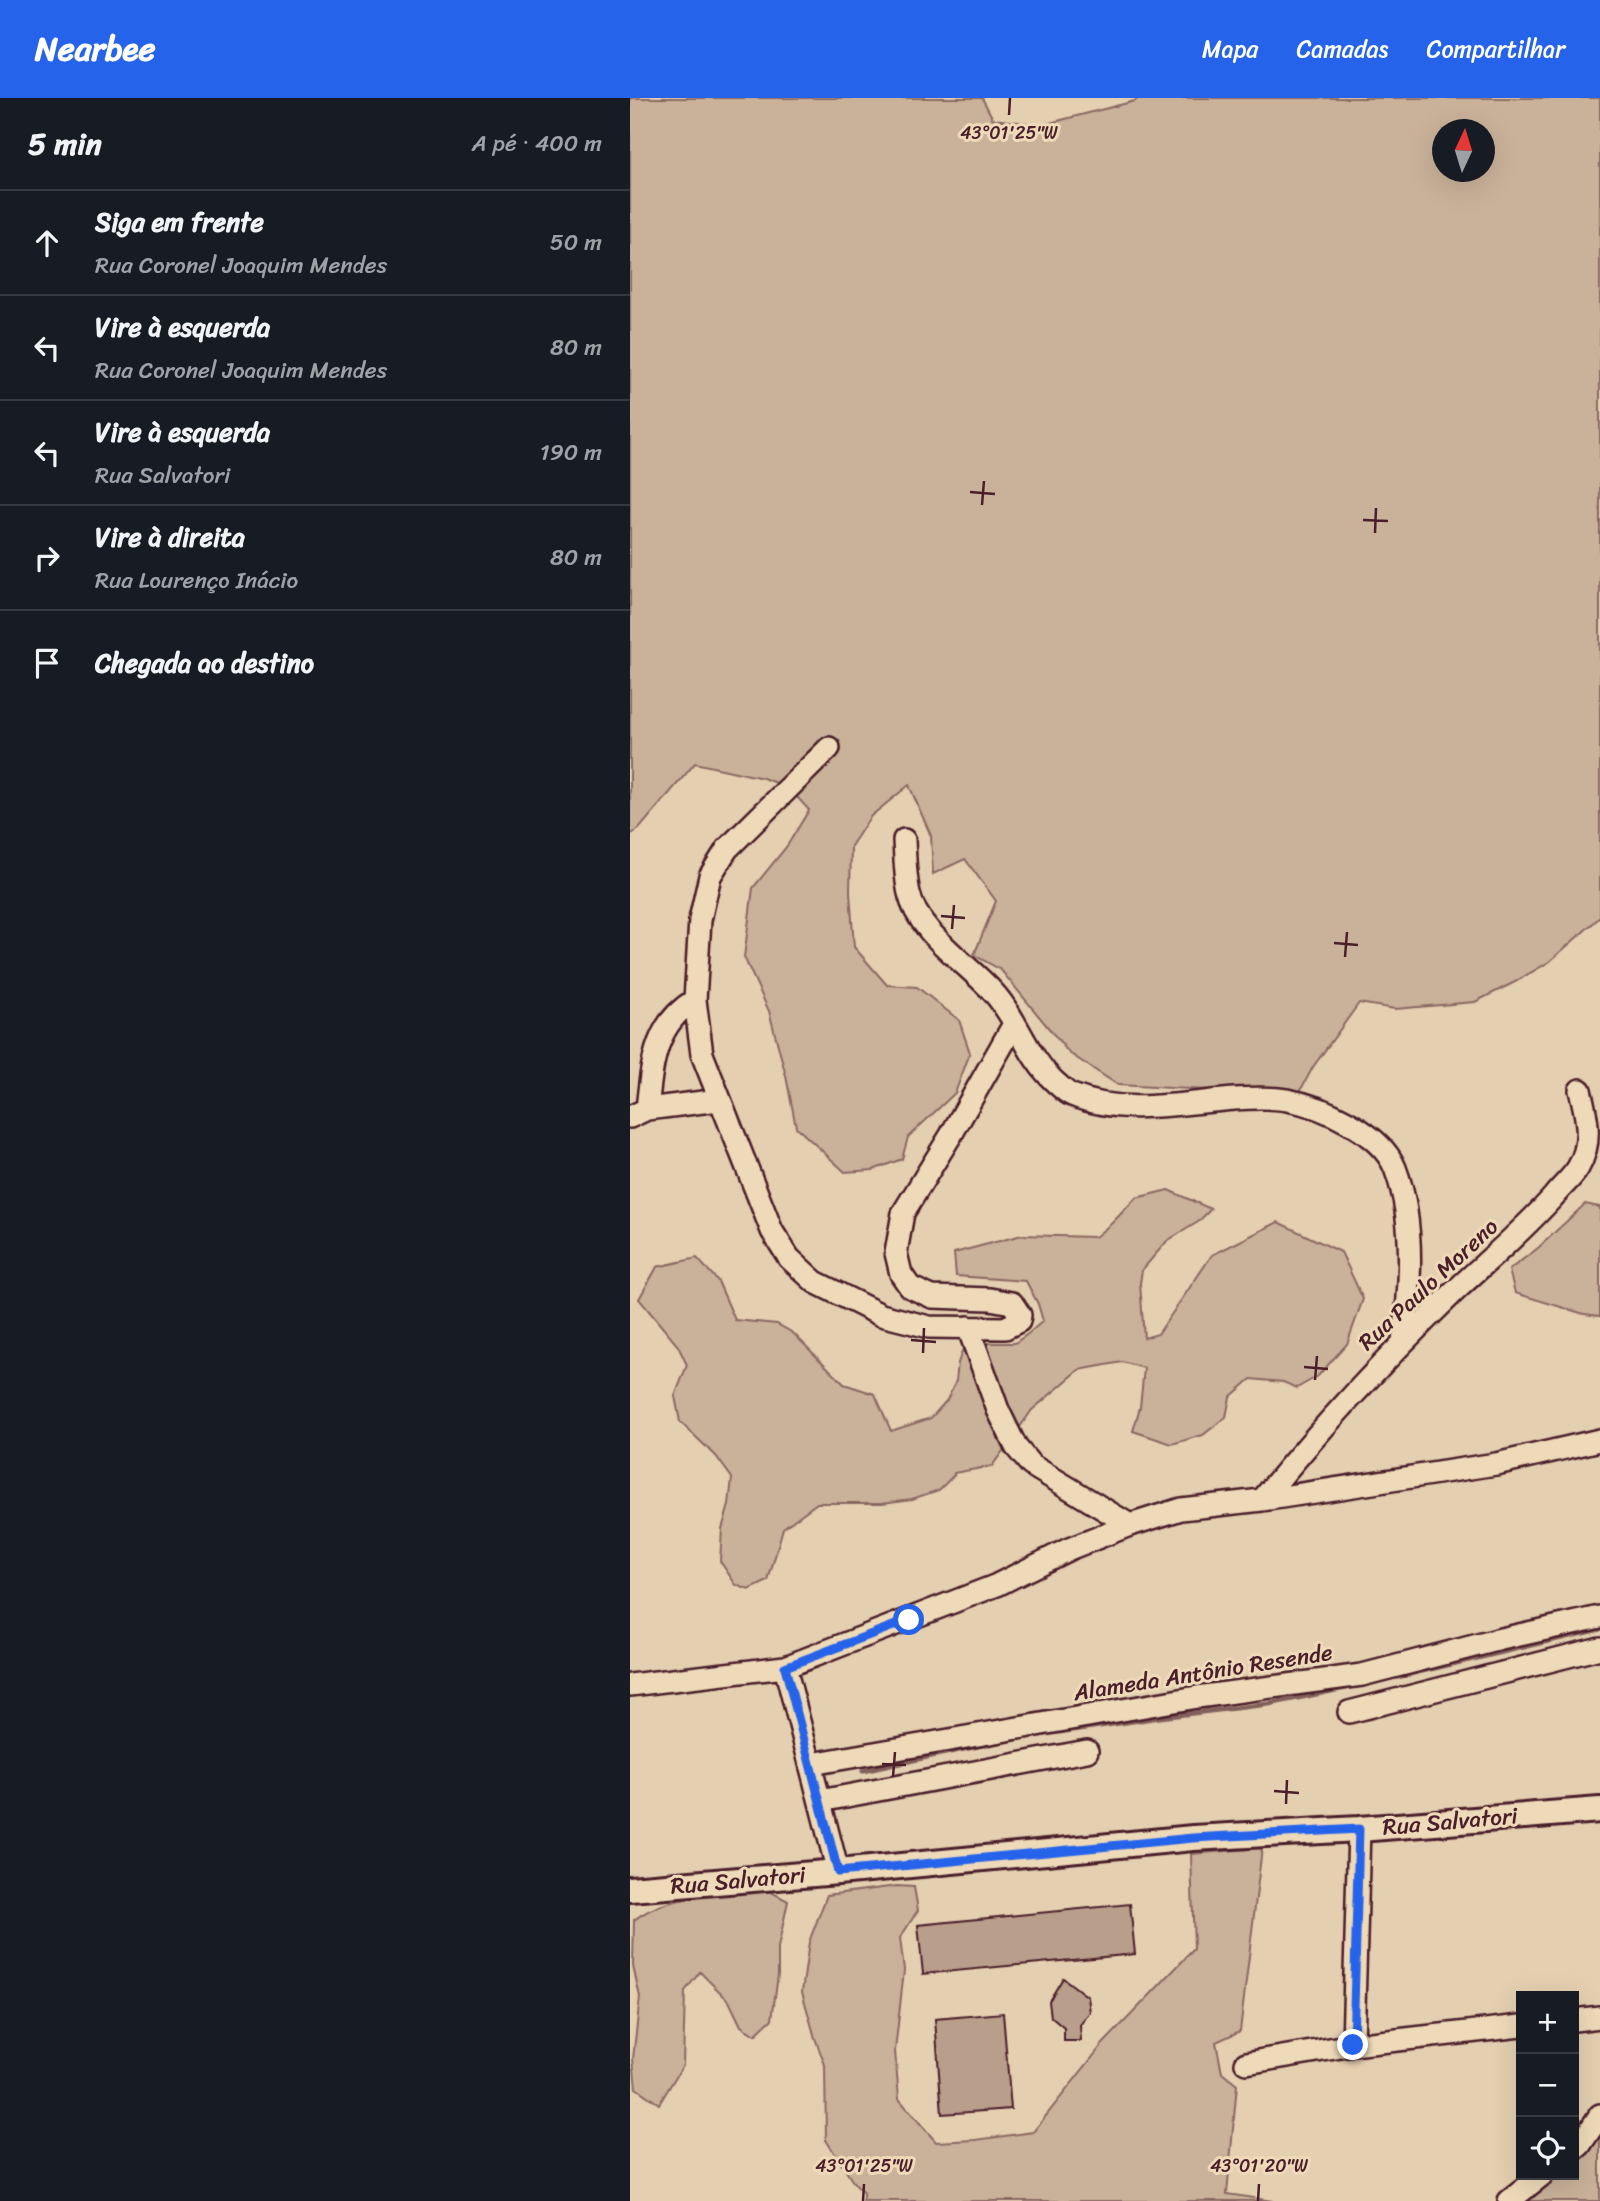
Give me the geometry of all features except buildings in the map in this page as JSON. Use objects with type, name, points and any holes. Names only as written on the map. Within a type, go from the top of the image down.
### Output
[{"type":"street","points":[[829,748],[727,849],[710,876],[700,920],[695,1000],[702,1054],[772,1231],[789,1258],[815,1282],[881,1315],[929,1327],[1005,1328],[1019,1321],[1020,1315],[1013,1303],[990,1299],[932,1297],[909,1287],[901,1275],[896,1253],[903,1213],[1014,1024]]},
{"type":"street","points":[[904,840],[909,894],[918,916],[936,938],[974,971],[998,997],[1041,1070],[1069,1094],[1097,1104],[1140,1106],[1238,1099],[1287,1100],[1321,1110],[1352,1125],[1378,1143],[1394,1166],[1404,1202],[1410,1299],[1404,1341]]},
{"type":"street","points":[[695,1000],[668,1022],[657,1047],[639,1113],[719,1100]]},
{"type":"street","name":"Rua Paulo Moreno","points":[[1262,1500],[1362,1383],[1525,1228],[1578,1168],[1587,1144],[1588,1123],[1580,1090]]},
{"type":"street","points":[[968,1327],[998,1410],[1016,1447],[1031,1465],[1130,1525]]},
{"type":"street","points":[[630,1685],[785,1667],[997,1584],[1069,1549],[1181,1509],[1262,1500],[1496,1464],[1600,1440]]},
{"type":"street","name":"Alameda Antônio Resende","points":[[811,1764],[1197,1697],[1362,1675],[1600,1617]]},
{"type":"street","points":[[1349,1712],[1600,1648]]},
{"type":"street","points":[[785,1667],[838,1872]]},
{"type":"street","points":[[820,1801],[1087,1751]]},
{"type":"street","name":"Rua Salvatori","points":[[630,1889],[1193,1838],[1359,1829],[1600,1810]]},
{"type":"street","points":[[1353,2045],[1359,1829]]},
{"type":"street","points":[[1579,2019],[1600,2017]]},
{"type":"street","points":[[1246,2063],[1353,2045],[1516,2027]]},
{"type":"street","points":[[1579,2146],[1600,2115]]},
{"type":"street","points":[[1509,2201],[1536,2180]]},
{"type":"shaded area","points":[[630,98],[982,98],[993,119],[1042,125],[1138,98],[1600,98],[1600,917],[1549,962],[1475,1002],[1395,1009],[1359,1003],[1313,1067],[1298,1095],[1118,1085],[1069,1053],[1001,970],[974,955],[996,901],[965,859],[933,874],[931,836],[909,785],[871,816],[851,846],[850,892],[854,947],[887,985],[917,987],[959,1020],[970,1053],[955,1093],[908,1137],[902,1159],[873,1170],[845,1172],[796,1127],[769,1011],[744,957],[753,888],[787,846],[809,810],[788,787],[763,778],[695,763],[639,829],[630,835]]},
{"type":"shaded area","points":[[1168,1190],[1211,1209],[1198,1222],[1167,1241],[1142,1270],[1140,1283],[1144,1338],[1158,1334],[1212,1255],[1278,1222],[1341,1252],[1363,1299],[1347,1344],[1318,1376],[1297,1388],[1283,1382],[1251,1379],[1230,1397],[1226,1417],[1203,1435],[1172,1444],[1133,1431],[1140,1407],[1144,1368],[1122,1362],[1079,1370],[1032,1410],[992,1466],[954,1473],[939,1490],[912,1499],[882,1503],[817,1503],[783,1528],[768,1581],[749,1590],[736,1585],[720,1561],[722,1529],[729,1505],[732,1478],[716,1456],[680,1422],[675,1396],[687,1365],[678,1346],[639,1299],[657,1267],[697,1258],[718,1281],[735,1320],[777,1324],[793,1333],[844,1384],[875,1394],[891,1431],[931,1418],[947,1400],[956,1381],[958,1363],[965,1343],[1015,1343],[1043,1321],[1026,1281],[956,1276],[954,1253],[1022,1235],[1095,1237],[1136,1198]]},
{"type":"shaded area","points":[[1585,1204],[1600,1207],[1600,1316],[1584,1314],[1515,1293],[1509,1270],[1538,1248]]},
{"type":"shaded area","points":[[1262,1848],[1240,2031],[1216,2042],[1222,2073],[1237,2085],[1227,2194],[1273,2201],[863,2201],[863,2193],[826,2140],[825,2065],[802,1992],[809,1942],[827,1895],[897,1886],[914,1887],[918,1910],[900,1938],[904,1970],[895,2051],[899,2099],[936,2142],[975,2140],[1033,2132],[1103,2044],[1194,1949],[1191,1854]]},
{"type":"shaded area","points":[[748,1889],[766,1889],[788,1901],[778,1948],[778,1975],[772,2019],[755,2035],[741,2026],[729,2001],[700,1972],[685,1991],[683,2065],[659,2104],[636,2088],[633,2059],[640,1997],[633,1966],[634,1920],[674,1901]]},
{"type":"shaded area","points":[[1600,2128],[1600,2201],[1523,2201],[1550,2180],[1579,2180],[1579,2154]]},
{"type":"waterway","points":[[1397,1677],[1600,1629]]},
{"type":"waterway","points":[[1013,1739],[1269,1704],[1360,1685]]},
{"type":"waterway","points":[[863,1771],[987,1744]]},
{"type":"route","points":[[909,1620],[785,1667],[838,1872],[1193,1838],[1359,1829],[1353,2045]]}]
